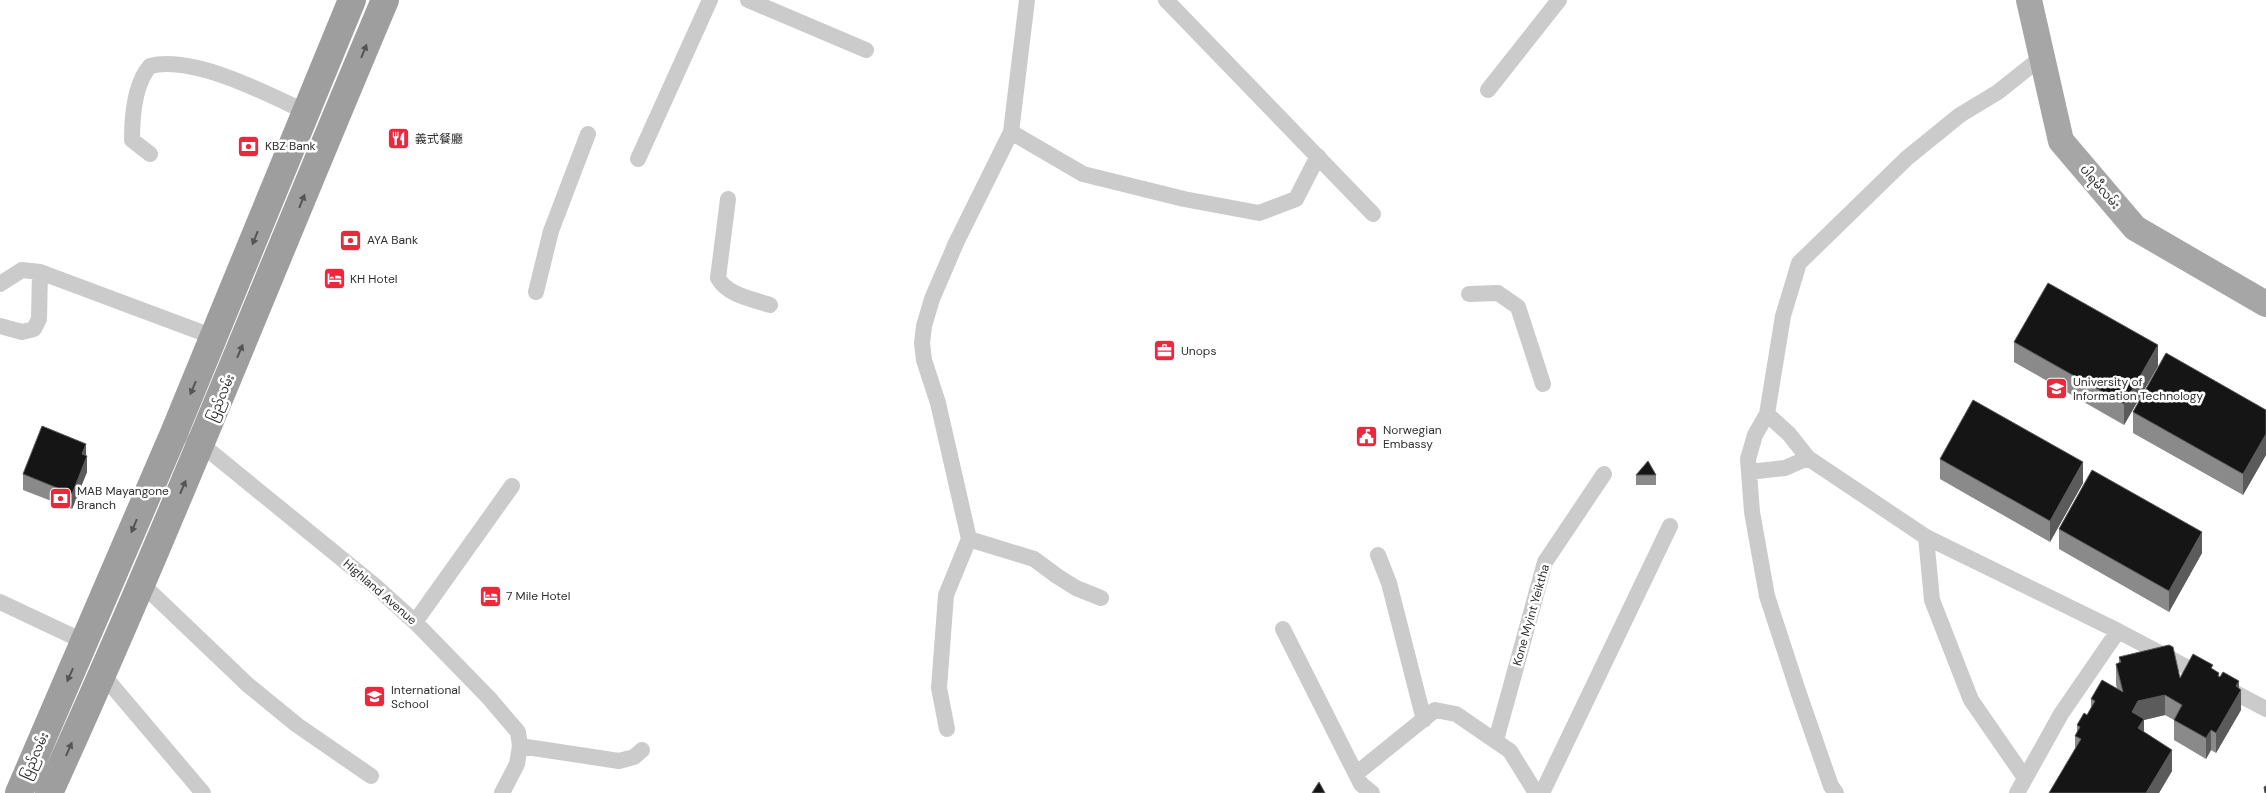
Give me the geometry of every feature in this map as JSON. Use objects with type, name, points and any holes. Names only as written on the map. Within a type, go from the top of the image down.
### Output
[{"type":"highway","name":"ပြည်လမ်း","points":[[18,793],[174,433],[352,0]]},
{"type":"highway","name":"ပြည်လမ်း","points":[[49,793],[103,675],[201,444],[385,0]]},
{"type":"main road","name":"ပါရမီလမ်း","points":[[2029,0],[2060,141],[2135,228],[2266,304]]},
{"type":"street","points":[[638,159],[710,0]]},
{"type":"street","points":[[748,0],[866,50]]},
{"type":"street","points":[[947,729],[939,688],[946,596],[968,540],[938,403],[924,360],[922,343],[924,326],[932,299],[956,243],[1011,132],[1027,0]]},
{"type":"street","points":[[1166,0],[1373,214]]},
{"type":"street","points":[[1488,90],[1559,0]]},
{"type":"street","points":[[1836,793],[1798,694],[1767,596],[1752,512],[1748,459],[1755,435],[1767,414],[1783,316],[1798,263],[1908,158],[1960,115],[1998,92],[2042,57]]},
{"type":"street","points":[[150,154],[132,140],[132,121],[144,72],[150,66],[173,63],[235,79],[306,112]]},
{"type":"street","points":[[1011,132],[1083,174],[1184,199],[1259,213],[1296,199],[1318,156]]},
{"type":"street","points":[[536,292],[551,232],[588,134]]},
{"type":"street","points":[[728,199],[718,278],[729,291],[770,305]]},
{"type":"street","points":[[0,284],[22,270],[40,272],[214,336]]},
{"type":"street","points":[[0,326],[22,332],[34,329],[39,319],[40,272]]},
{"type":"street","points":[[1469,294],[1498,293],[1518,307],[1544,384]]},
{"type":"street","points":[[1767,414],[1789,434],[1808,458],[1926,537],[2118,631],[2266,709]]},
{"type":"street","name":"Highland Avenue","points":[[174,433],[201,444],[374,584],[489,698],[518,732],[520,746]]},
{"type":"street","points":[[1749,472],[1786,468],[1808,458]]},
{"type":"street","name":"Kone Myint Yeiktha","points":[[1496,740],[1545,562],[1604,474]]},
{"type":"street","points":[[414,622],[512,486]]},
{"type":"street","points":[[1542,793],[1670,526]]},
{"type":"street","points":[[1926,537],[1932,600],[1971,700],[2025,778]]},
{"type":"street","points":[[968,540],[1034,558],[1063,580],[1101,598]]},
{"type":"street","points":[[1378,555],[1430,715]]},
{"type":"street","points":[[141,583],[248,685],[297,725],[371,776]]},
{"type":"street","points":[[0,602],[84,642]]},
{"type":"street","points":[[1283,629],[1361,784],[1372,793]]},
{"type":"street","points":[[2017,793],[2061,714],[2118,631]]},
{"type":"street","points":[[103,675],[116,693],[203,793]]},
{"type":"street","points":[[1357,773],[1430,715],[1456,714],[1510,751],[1536,793]]},
{"type":"street","points":[[502,793],[517,764],[520,746],[620,761],[634,757],[642,750]]},
{"type":"building","points":[[2048,283],[2158,345],[2124,404],[2014,342]]},
{"type":"building","points":[[2166,353],[2266,410],[2266,434],[2243,474],[2133,412]]},
{"type":"building","points":[[1973,400],[2083,462],[2050,521],[1940,459]]},
{"type":"building","points":[[42,426],[86,444],[82,454],[87,456],[72,494],[23,474]]},
{"type":"building","points":[[1648,461],[1656,475],[1636,475]]},
{"type":"building","points":[[2092,470],[2202,532],[2169,591],[2059,529]]},
{"type":"building","points":[[2169,645],[2173,647],[2180,678],[2193,654],[2213,665],[2211,668],[2219,673],[2218,676],[2220,677],[2223,672],[2239,681],[2236,686],[2241,690],[2216,733],[2211,730],[2206,738],[2174,720],[2182,705],[2165,695],[2138,701],[2132,712],[2144,719],[2138,728],[2172,750],[2146,793],[2049,793],[2081,739],[2075,736],[2080,727],[2077,725],[2084,713],[2087,715],[2095,701],[2091,699],[2102,680],[2123,692],[2116,664],[2121,662],[2119,657]]},
{"type":"building","points":[[1319,782],[1325,793],[1312,793]]},
{"type":"place","name":"義式餐廳","points":[[399,139]]},
{"type":"place","name":"KBZ Bank","points":[[249,146]]},
{"type":"place","name":"AYA Bank","points":[[351,240]]},
{"type":"place","name":"KH Hotel","points":[[334,279]]},
{"type":"place","name":"Unops","points":[[1165,351]]},
{"type":"place","name":"University of Information Technology","points":[[2057,389]]},
{"type":"place","name":"Norwegian Embassy","points":[[1367,437]]},
{"type":"place","name":"MAB Mayangone Branch","points":[[61,498]]},
{"type":"place","name":"7 Mile Hotel","points":[[490,596]]},
{"type":"place","name":"International School","points":[[375,697]]}]
